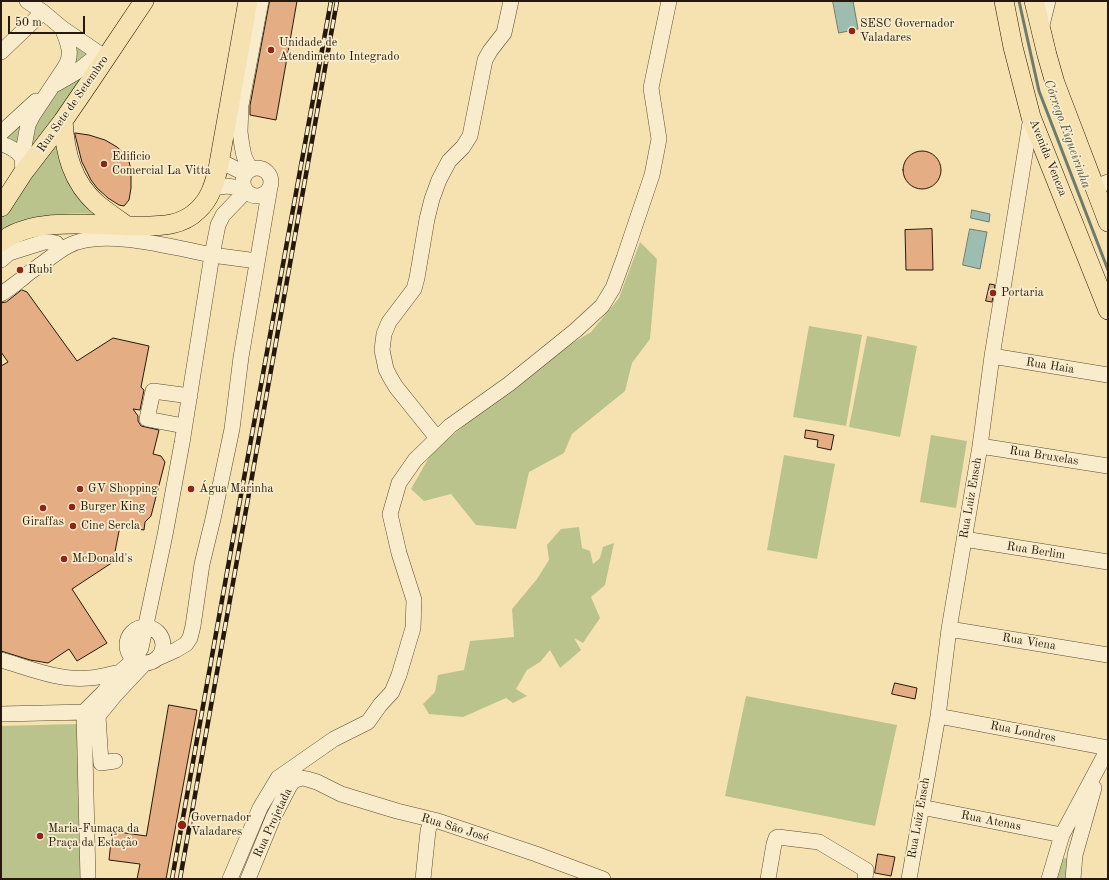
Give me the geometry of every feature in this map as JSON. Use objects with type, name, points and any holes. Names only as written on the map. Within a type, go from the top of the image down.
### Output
[{"type":"main road","name":"Rua Sete de Setembro","points":[[1,207],[22,165],[63,121],[103,56],[144,1]]},
{"type":"main road","points":[[1,242],[18,231],[40,226],[58,224],[167,226],[181,222],[192,216],[210,196],[213,188],[220,161],[248,1]]},
{"type":"main road","name":"Avenida Veneza","points":[[1004,1],[1013,47],[1031,117],[1108,310]]},
{"type":"main road","points":[[1034,1],[1055,83],[1102,185],[1108,222]]},
{"type":"main road","points":[[63,121],[64,140],[68,159],[83,190],[97,204],[127,226]]},
{"type":"street","points":[[1,133],[51,87],[103,56],[62,28],[27,1]]},
{"type":"street","points":[[249,170],[244,156],[240,132],[241,105],[261,1]]},
{"type":"street","points":[[437,438],[396,387],[390,377],[386,369],[382,350],[384,334],[389,322],[414,289],[432,199],[439,180],[449,161],[463,147],[470,136],[485,60],[504,33],[511,1]]},
{"type":"street","points":[[230,879],[260,808],[278,778],[334,739],[368,722],[380,705],[392,692],[399,675],[413,628],[414,600],[399,552],[390,514],[399,483],[415,460],[450,426],[509,384],[576,330],[602,306],[613,288],[652,175],[659,146],[650,88],[668,1]]},
{"type":"street","points":[[1041,30],[1048,1]]},
{"type":"street","points":[[1,52],[43,12]]},
{"type":"street","points":[[22,165],[30,120],[65,67],[69,58],[69,48],[62,28]]},
{"type":"street","name":"Rua Luiz Ensch","points":[[909,879],[938,716],[949,629],[980,446],[992,356],[1031,117]]},
{"type":"street","points":[[1,144],[10,146],[17,151],[22,165]]},
{"type":"street","points":[[1,714],[91,714],[145,661],[183,646],[188,641],[192,632],[202,564],[232,429],[241,357],[270,187],[270,178],[265,170],[257,167],[249,170],[238,170],[220,161]]},
{"type":"street","points":[[249,170],[243,178],[243,183],[246,190],[250,194],[259,196],[270,187]]},
{"type":"street","points":[[213,188],[227,186],[246,190]]},
{"type":"street","points":[[146,627],[165,535],[190,396],[218,225],[223,215],[246,190]]},
{"type":"street","points":[[1,294],[11,289],[24,277],[61,250],[74,242],[81,240],[110,237],[257,262]]},
{"type":"street","points":[[1,260],[9,253],[30,245],[44,242],[56,243],[61,250]]},
{"type":"street","name":"Rua Haia","points":[[992,356],[1108,375]]},
{"type":"street","points":[[184,426],[147,419],[152,390],[190,396]]},
{"type":"street","name":"Rua Bruxelas","points":[[980,446],[1108,466]]},
{"type":"street","name":"Rua Berlim","points":[[964,539],[1108,562]]},
{"type":"street","points":[[1,660],[56,676],[70,678],[89,678],[120,672],[160,655],[163,643],[157,632],[146,627],[136,629],[129,636],[127,641],[128,652],[145,661]]},
{"type":"street","name":"Rua Viena","points":[[949,629],[1108,655]]},
{"type":"street","points":[[88,879],[91,714],[103,693],[120,672]]},
{"type":"street","points":[[91,714],[101,763],[115,761]]},
{"type":"street","name":"Rua Londres","points":[[938,716],[1106,751]]},
{"type":"street","points":[[1049,879],[1062,836],[1106,751]]},
{"type":"street","points":[[1073,879],[1075,855],[1106,751]]},
{"type":"street","name":"Rua Projetada","points":[[248,879],[273,818],[289,787],[293,781],[297,779],[307,779]]},
{"type":"street","name":"Rua São José","points":[[307,779],[341,794],[431,820],[536,854],[603,879]]},
{"type":"street","name":"Rua Atenas","points":[[921,808],[1062,836]]},
{"type":"street","points":[[424,879],[428,831],[431,820]]},
{"type":"street","points":[[768,879],[774,844],[778,836],[819,842],[866,870],[865,878]]},
{"type":"street","points":[[1057,850],[1075,855]]},
{"type":"green space","points":[[70,36],[89,54],[68,69]]},
{"type":"green space","points":[[92,67],[29,154],[30,139],[46,99]]},
{"type":"green space","points":[[25,113],[18,144],[15,141],[1,137]]},
{"type":"green space","points":[[58,134],[104,215],[52,215],[26,221],[1,230],[1,218]]},
{"type":"green space","points":[[640,242],[657,259],[650,339],[632,363],[625,391],[572,434],[564,453],[529,472],[516,529],[476,525],[451,494],[424,501],[411,489],[432,452],[544,360],[591,332],[619,298]]},
{"type":"green space","points":[[809,326],[862,335],[846,426],[793,417]]},
{"type":"green space","points":[[867,336],[917,346],[900,437],[849,427]]},
{"type":"green space","points":[[931,435],[967,441],[956,508],[920,502]]},
{"type":"green space","points":[[784,455],[835,464],[817,559],[767,550]]},
{"type":"green space","points":[[579,527],[582,548],[590,551],[593,564],[600,558],[603,547],[614,543],[605,585],[591,597],[600,618],[583,643],[574,638],[581,650],[560,668],[550,650],[540,662],[527,670],[516,689],[527,696],[513,703],[506,698],[463,717],[429,714],[423,704],[435,692],[438,675],[464,670],[470,641],[514,637],[512,609],[537,579],[549,560],[547,545],[561,529]]},
{"type":"green space","points":[[746,696],[897,725],[875,826],[725,796]]},
{"type":"green space","points":[[78,724],[82,879],[1,879],[1,726]]},
{"type":"green space","points":[[1062,859],[1069,859],[1069,879],[1055,879]]},
{"type":"shaded area","points":[[833,1],[853,1],[858,29],[839,33]]},
{"type":"shaded area","points":[[972,210],[990,214],[989,222],[971,218]]},
{"type":"shaded area","points":[[970,229],[987,232],[980,269],[963,265]]},
{"type":"building","points":[[270,1],[297,1],[276,120],[250,115],[250,106]]},
{"type":"building","name":"Edificio Comercial La Vitta","points":[[75,133],[89,135],[105,140],[117,147],[128,157],[131,170],[131,188],[129,200],[124,206],[119,205],[108,198],[91,180],[82,162]]},
{"type":"building","points":[[922,151],[932,154],[938,160],[941,170],[938,180],[932,186],[922,189],[912,186],[906,180],[903,170],[906,160],[912,154]]},
{"type":"building","points":[[932,229],[933,270],[906,270],[905,230]]},
{"type":"building","points":[[990,284],[995,285],[992,302],[986,301]]},
{"type":"building","name":"GV Shopping","points":[[22,290],[27,292],[77,361],[113,338],[149,346],[141,387],[144,390],[140,410],[133,409],[138,416],[138,421],[141,426],[159,430],[153,454],[161,456],[165,462],[151,516],[145,522],[144,530],[120,526],[113,562],[72,589],[107,643],[77,661],[69,649],[48,663],[30,660],[1,651],[1,366],[8,362],[1,352],[1,303],[6,302]]},
{"type":"building","points":[[806,430],[834,435],[831,450],[817,447],[818,440],[805,438]]},
{"type":"building","points":[[895,683],[917,688],[915,699],[892,694]]},
{"type":"building","points":[[169,705],[197,710],[166,879],[137,879],[140,864],[109,860],[112,831],[146,836]]},
{"type":"building","points":[[878,854],[895,857],[891,876],[875,873]]},
{"type":"waterway","name":"Córrego Figueirinha","points":[[1019,1],[1039,91],[1108,270]]},
{"type":"railway","points":[[172,879],[331,1]]},
{"type":"railway","points":[[180,879],[337,1]]},
{"type":"place","name":"SESC Governador Valadares","points":[[852,31]]},
{"type":"place","name":"Unidade de Atendimento Integrado","points":[[271,50]]},
{"type":"place","name":"Edificio Comercial La Vitta","points":[[104,164]]},
{"type":"place","name":"Rubi","points":[[20,270]]},
{"type":"place","name":"Portaria","points":[[993,293]]},
{"type":"place","name":"GV Shopping","points":[[80,489]]},
{"type":"place","name":"Água Marinha","points":[[191,489]]},
{"type":"place","name":"Burger King","points":[[72,507]]},
{"type":"place","name":"Giraffas","points":[[43,508]]},
{"type":"place","name":"Cine Sercla","points":[[73,526]]},
{"type":"place","name":"McDonald's","points":[[64,559]]},
{"type":"place","name":"Governador Valadares","points":[[182,825]]},
{"type":"place","name":"Maria-Fumaça da Praça da Estação","points":[[40,836]]}]
